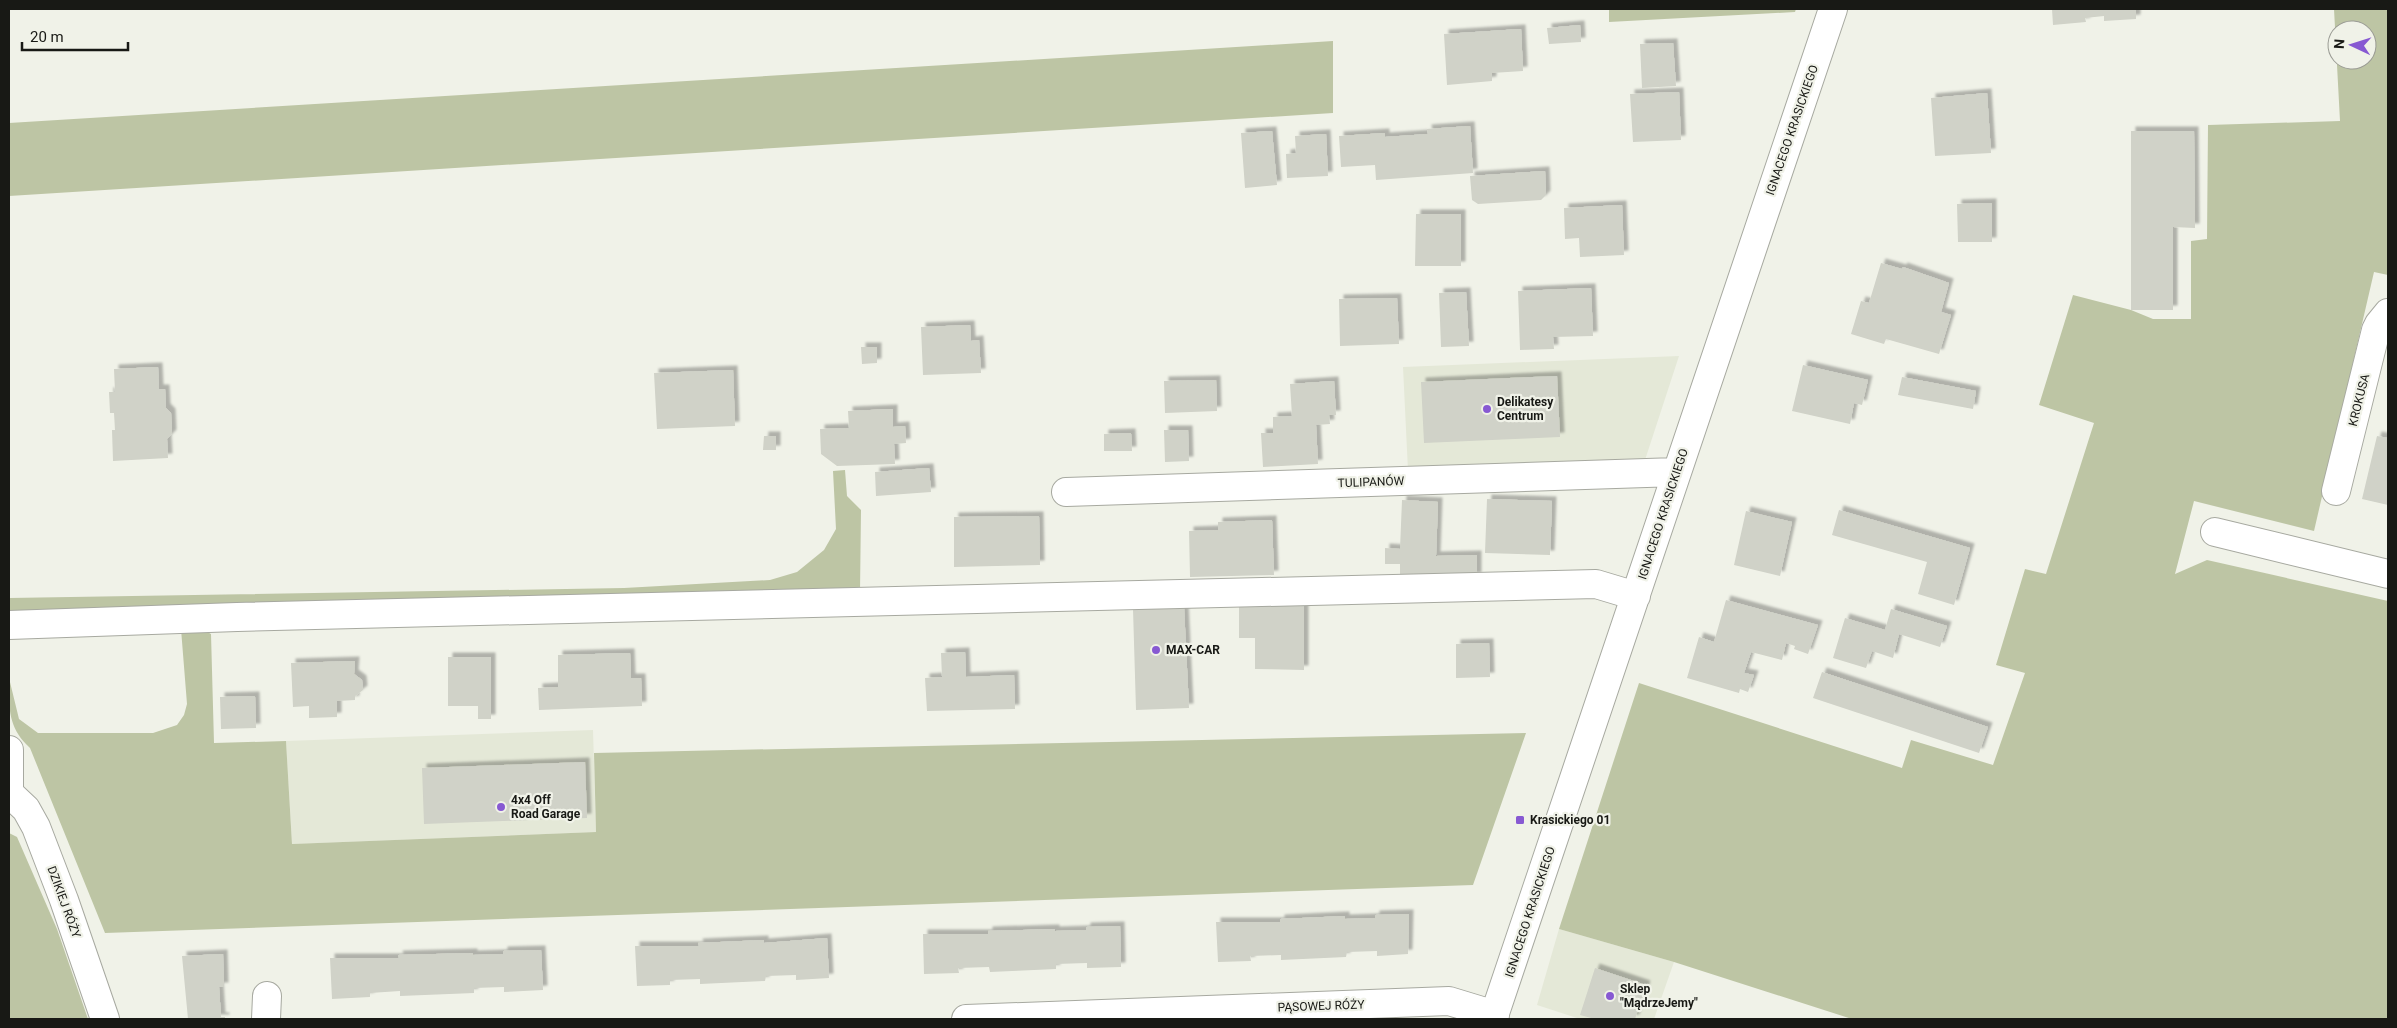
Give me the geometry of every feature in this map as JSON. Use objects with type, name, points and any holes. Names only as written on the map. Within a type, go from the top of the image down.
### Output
[{"type":"street","name":"IGNACEGO KRASICKIEGO","points":[[1494,1017],[1833,9]]},
{"type":"street","name":"KROKUSA","points":[[2336,491],[2376,330],[2388,313]]},
{"type":"street","name":"TULIPANÓW","points":[[1066,492],[1676,472]]},
{"type":"street","points":[[2215,532],[2388,574]]},
{"type":"street","points":[[9,625],[227,617],[1596,584],[1636,596]]},
{"type":"street","name":"DZIKIEJ RÓŻY","points":[[9,750],[9,792],[26,809],[36,827],[64,900],[105,1019]]},
{"type":"street","name":"PĄSOWEJ RÓŻY","points":[[966,1019],[1449,1001],[1494,1017]]},
{"type":"shaded area","points":[[1679,356],[1645,460],[1408,471],[1403,367]]},
{"type":"shaded area","points":[[593,730],[596,832],[292,844],[286,741]]},
{"type":"shaded area","points":[[1559,929],[1674,962],[1654,1019],[1580,1019],[1537,1005]]},
{"type":"green space","points":[[1609,9],[1796,9],[1795,12],[1609,22]]},
{"type":"green space","points":[[2334,9],[2388,9],[2388,275],[2374,272],[2314,531],[2194,501],[2175,574],[2207,560],[2388,601],[2388,1019],[1852,1019],[1674,962],[1559,929],[1639,683],[1902,768],[1911,740],[1993,765],[2025,673],[1996,665],[2025,569],[2046,574],[2094,423],[2039,405],[2073,295],[2131,310],[2153,319],[2191,319],[2191,241],[2207,239],[2208,125],[2340,121],[2337,70],[2377,70],[2377,20],[2335,20]]},
{"type":"green space","points":[[1333,41],[1333,113],[9,196],[9,123]]},
{"type":"green space","points":[[845,470],[847,496],[861,510],[860,592],[9,612],[9,598],[624,588],[770,580],[797,572],[824,550],[836,529],[833,471]]},
{"type":"green space","points":[[181,629],[202,629],[211,634],[214,743],[286,741],[292,844],[596,832],[594,753],[1526,733],[1473,885],[105,933],[30,748],[22,740],[13,724],[10,707],[9,678],[19,719],[38,733],[153,733],[177,725],[184,715],[187,704]]},
{"type":"green space","points":[[9,833],[17,837],[57,929],[88,1019],[9,1019]]},
{"type":"building","points":[[2052,9],[2136,9],[2136,19],[2104,21],[2104,16],[2085,18],[2086,22],[2053,25]]},
{"type":"building","points":[[1580,25],[1581,42],[1549,44],[1547,28]]},
{"type":"building","points":[[1521,29],[1523,71],[1492,73],[1492,81],[1447,85],[1444,34]]},
{"type":"building","points":[[1673,43],[1676,86],[1642,88],[1640,44]]},
{"type":"building","points":[[1679,92],[1681,140],[1633,142],[1630,94]]},
{"type":"building","points":[[1987,93],[1991,153],[1935,156],[1931,98]]},
{"type":"building","points":[[1470,126],[1473,173],[1376,180],[1375,165],[1341,167],[1339,136],[1385,133],[1385,137],[1428,134],[1427,129]]},
{"type":"building","points":[[1272,131],[1277,185],[1245,188],[1241,133]]},
{"type":"building","points":[[2131,131],[2194,131],[2195,228],[2173,227],[2173,310],[2131,310]]},
{"type":"building","points":[[1326,134],[1328,176],[1287,178],[1286,154],[1296,153],[1295,136]]},
{"type":"building","points":[[1545,171],[1546,195],[1541,200],[1478,204],[1472,200],[1470,176]]},
{"type":"building","points":[[1992,203],[1992,242],[1958,242],[1957,204]]},
{"type":"building","points":[[1622,205],[1624,255],[1580,257],[1579,238],[1565,239],[1564,208]]},
{"type":"building","points":[[1416,214],[1461,214],[1461,266],[1415,266]]},
{"type":"building","points":[[1881,263],[1902,269],[1903,267],[1949,283],[1941,312],[1951,315],[1939,354],[1886,339],[1884,344],[1851,334],[1861,301],[1869,303]]},
{"type":"building","points":[[1591,288],[1593,336],[1553,337],[1554,349],[1520,350],[1518,291]]},
{"type":"building","points":[[1466,292],[1469,346],[1441,347],[1439,293]]},
{"type":"building","points":[[1397,298],[1399,344],[1340,346],[1339,299]]},
{"type":"building","points":[[970,325],[971,341],[979,340],[981,373],[923,375],[921,327]]},
{"type":"building","points":[[861,347],[877,347],[877,363],[862,364]]},
{"type":"building","points":[[1803,365],[1868,380],[1862,405],[1854,403],[1850,424],[1792,411]]},
{"type":"building","points":[[158,367],[159,389],[165,389],[166,408],[171,413],[172,434],[167,439],[168,458],[113,461],[112,430],[115,430],[114,413],[110,413],[109,392],[115,392],[114,369]]},
{"type":"building","points":[[733,370],[735,426],[657,429],[654,373]]},
{"type":"building","points":[[1557,376],[1560,437],[1424,443],[1421,382]]},
{"type":"building","points":[[1902,377],[1976,391],[1973,409],[1898,395]]},
{"type":"building","points":[[1216,380],[1217,411],[1165,413],[1164,381]]},
{"type":"building","points":[[1334,381],[1336,415],[1329,415],[1330,424],[1316,425],[1318,464],[1263,467],[1261,433],[1273,433],[1273,417],[1292,416],[1290,384]]},
{"type":"building","points":[[893,409],[893,427],[905,426],[906,443],[894,444],[895,464],[837,466],[821,454],[820,429],[849,428],[848,411]]},
{"type":"building","points":[[1164,430],[1188,430],[1189,461],[1165,462]]},
{"type":"building","points":[[1131,433],[1132,451],[1104,451],[1104,434]]},
{"type":"building","points":[[764,436],[776,436],[776,450],[763,450]]},
{"type":"building","points":[[2377,436],[2388,438],[2388,505],[2362,499]]},
{"type":"building","points":[[929,468],[931,492],[876,496],[875,472]]},
{"type":"building","points":[[1487,499],[1552,501],[1550,555],[1485,553]]},
{"type":"building","points":[[1402,500],[1438,502],[1436,556],[1477,555],[1477,577],[1400,578],[1400,564],[1385,564],[1385,548],[1400,549]]},
{"type":"building","points":[[1839,510],[1970,548],[1954,605],[1918,594],[1927,562],[1832,535]]},
{"type":"building","points":[[1746,511],[1792,522],[1780,576],[1734,565]]},
{"type":"building","points":[[1039,516],[1040,565],[954,567],[954,517]]},
{"type":"building","points":[[1272,520],[1274,575],[1190,577],[1189,531],[1218,530],[1218,522]]},
{"type":"building","points":[[1726,600],[1818,625],[1808,654],[1794,649],[1795,646],[1786,643],[1782,660],[1751,652],[1744,673],[1754,675],[1748,692],[1740,689],[1739,693],[1687,678],[1699,637],[1714,642]]},
{"type":"building","points":[[1256,605],[1304,606],[1304,670],[1255,669],[1255,638],[1239,638],[1239,607],[1256,607]]},
{"type":"building","points":[[1184,607],[1189,708],[1136,710],[1133,609]]},
{"type":"building","points":[[1891,609],[1947,626],[1940,647],[1899,634],[1893,658],[1872,651],[1866,668],[1833,658],[1845,618],[1885,630]]},
{"type":"building","points":[[1489,643],[1490,677],[1456,678],[1456,644]]},
{"type":"building","points":[[965,652],[966,677],[1014,675],[1015,709],[927,711],[925,678],[942,677],[941,653]]},
{"type":"building","points":[[630,653],[631,678],[641,678],[642,706],[539,710],[538,688],[558,687],[558,655]]},
{"type":"building","points":[[448,657],[491,657],[491,719],[478,719],[478,706],[448,706]]},
{"type":"building","points":[[355,661],[354,674],[362,680],[363,690],[355,696],[355,700],[337,701],[337,717],[309,718],[309,706],[293,707],[291,663]]},
{"type":"building","points":[[1822,672],[1988,727],[1979,753],[1813,698]]},
{"type":"building","points":[[255,696],[256,728],[221,729],[220,697]]},
{"type":"building","points":[[585,762],[587,818],[424,824],[422,768]]},
{"type":"building","points":[[1409,914],[1408,954],[1377,956],[1377,951],[1347,952],[1346,957],[1281,960],[1281,955],[1250,956],[1251,961],[1218,962],[1216,922],[1280,922],[1280,919],[1345,916],[1345,919],[1375,918],[1375,915]]},
{"type":"building","points":[[1120,926],[1121,967],[1087,968],[1087,963],[1056,964],[1056,969],[990,972],[989,967],[958,968],[959,973],[924,974],[923,934],[988,934],[988,931],[1086,930],[1086,927]]},
{"type":"building","points":[[827,938],[829,978],[796,980],[796,975],[766,976],[765,981],[700,984],[700,979],[670,980],[670,985],[637,986],[635,946],[699,946],[698,943],[764,940],[764,943]]},
{"type":"building","points":[[541,950],[543,990],[504,992],[504,987],[474,988],[474,993],[400,996],[400,991],[370,993],[370,997],[332,999],[330,958],[399,958],[398,955],[503,954],[503,951]]},
{"type":"building","points":[[223,954],[224,987],[219,987],[221,1017],[225,1017],[225,1019],[188,1019],[182,956]]},
{"type":"building","points":[[1595,968],[1646,985],[1635,1019],[1595,1019],[1580,1015]]},
{"type":"place","name":"Delikatesy Centrum","points":[[1487,409]]},
{"type":"place","name":"MAX-CAR","points":[[1156,650]]},
{"type":"place","name":"4x4 Off Road Garage","points":[[501,807]]},
{"type":"place","name":"Krasickiego 01","points":[[1520,820]]},
{"type":"place","name":"Sklep \"MądrzeJemy\"","points":[[1610,996]]}]
